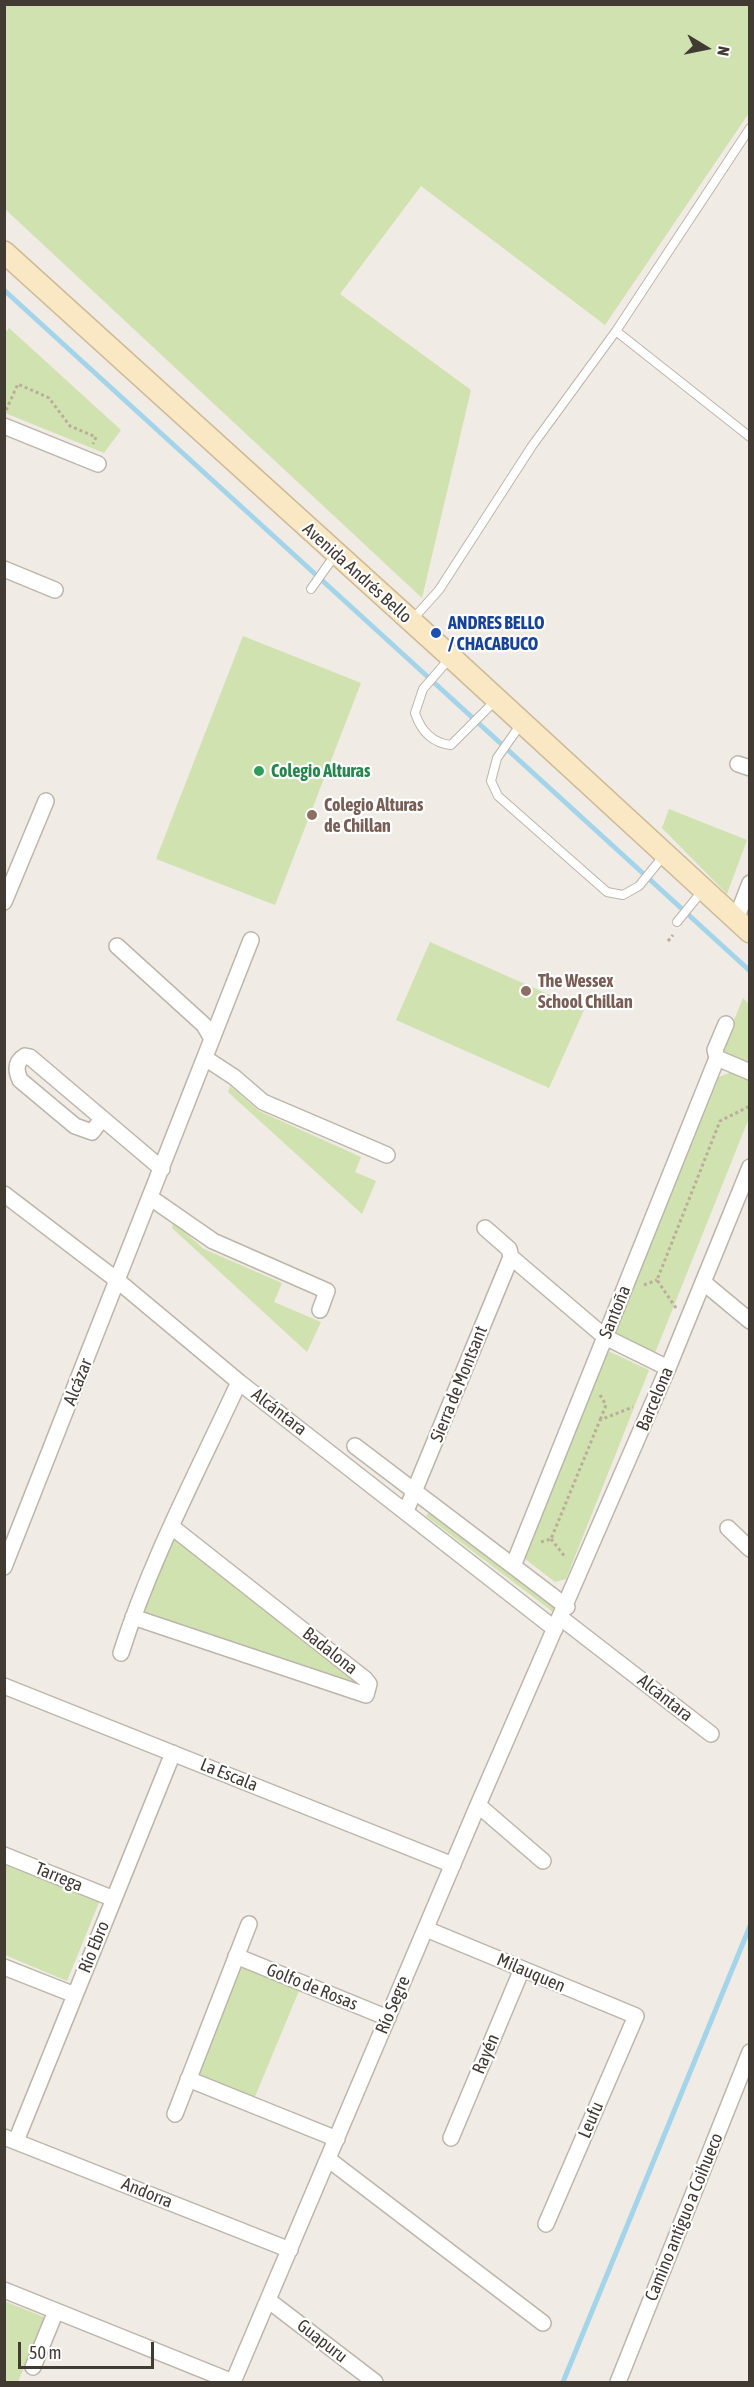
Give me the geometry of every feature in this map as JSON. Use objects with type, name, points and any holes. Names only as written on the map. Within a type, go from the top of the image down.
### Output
[{"type":"main road","name":"Avenida Andrés Bello","points":[[4,252],[411,621],[445,664],[496,700],[516,731],[666,853],[743,925]]},
{"type":"street","points":[[4,426],[92,461]]},
{"type":"street","points":[[4,569],[55,590]]},
{"type":"street","points":[[4,902],[46,801]]},
{"type":"street","name":"Avenida Andrés Bello","points":[[743,925],[750,883]]},
{"type":"street","name":"Alcázar","points":[[4,1567],[251,940]]},
{"type":"street","points":[[117,946],[204,1025],[212,1040]]},
{"type":"street","name":"Santoña","points":[[513,1566],[717,1058],[715,1050],[726,1024]]},
{"type":"street","points":[[102,1119],[92,1132],[75,1126],[20,1080],[17,1065],[20,1059],[25,1056],[30,1057],[162,1169]]},
{"type":"street","points":[[205,1058],[234,1077],[263,1102],[387,1155]]},
{"type":"street","points":[[717,1058],[750,1072]]},
{"type":"street","name":"Barcelona","points":[[561,1618],[668,1368],[750,1167]]},
{"type":"street","name":"Alcántara","points":[[4,1194],[118,1281],[240,1382],[406,1511],[561,1618],[711,1734]]},
{"type":"street","points":[[151,1198],[213,1241],[327,1291],[320,1310]]},
{"type":"street","points":[[485,1228],[509,1249],[512,1257],[605,1337],[668,1368]]},
{"type":"street","name":"Sierra de Montsant","points":[[406,1511],[512,1257]]},
{"type":"street","points":[[703,1282],[750,1321]]},
{"type":"street","points":[[121,1653],[133,1617],[172,1527],[240,1382]]},
{"type":"street","name":"Alcántara","points":[[355,1446],[513,1566],[561,1618]]},
{"type":"street","name":"Badalona","points":[[133,1617],[366,1695],[369,1684],[365,1679],[172,1527]]},
{"type":"street","points":[[728,1528],[750,1549]]},
{"type":"street","name":"Río Segre","points":[[233,2382],[478,1805],[561,1618]]},
{"type":"street","name":"La Escala","points":[[4,1686],[453,1865]]},
{"type":"street","name":"Río Ebro","points":[[10,2139],[75,1995],[172,1753]]},
{"type":"street","points":[[478,1805],[543,1861]]},
{"type":"street","name":"Tarrega","points":[[4,1855],[114,1899]]},
{"type":"street","points":[[175,2114],[249,1924]]},
{"type":"street","name":"Milauquen","points":[[426,1929],[636,2016]]},
{"type":"street","name":"Golfo de Rosas","points":[[236,1956],[388,2018]]},
{"type":"street","points":[[4,1967],[75,1995]]},
{"type":"street","name":"Rayén","points":[[451,2138],[522,1969]]},
{"type":"street","name":"Leufu","points":[[546,2224],[636,2016]]},
{"type":"street","name":"Camino antiguo a Coihueco","points":[[618,2382],[750,2052]]},
{"type":"street","points":[[188,2079],[337,2139]]},
{"type":"street","name":"Andorra","points":[[10,2139],[290,2250]]},
{"type":"street","points":[[328,2159],[543,2323]]},
{"type":"street","points":[[4,2290],[233,2382]]},
{"type":"street","name":"Guapuru","points":[[268,2300],[375,2382]]},
{"type":"street","points":[[33,2367],[56,2311]]},
{"type":"lane","points":[[411,621],[439,590],[532,446],[616,331],[750,128]]},
{"type":"lane","points":[[616,331],[750,437]]},
{"type":"lane","points":[[311,589],[336,554]]},
{"type":"lane","points":[[445,664],[423,689],[415,713],[429,737],[451,745],[470,729],[496,700]]},
{"type":"lane","points":[[516,731],[497,758],[491,781],[498,796],[601,888],[623,895],[639,886],[666,853]]},
{"type":"lane","points":[[677,922],[704,889]]},
{"type":"path","points":[[4,414],[18,384],[49,398],[70,426],[96,437],[92,461]]},
{"type":"path","points":[[677,1308],[657,1280],[720,1121],[750,1106]]},
{"type":"path","points":[[551,1539],[600,1420],[638,1406]]},
{"type":"path","points":[[520,1548],[551,1539]]},
{"type":"path","points":[[551,1539],[568,1560]]},
{"type":"green space","points":[[4,5],[749,5],[749,113],[605,325],[421,186],[340,294],[471,390],[422,598],[5,209]]},
{"type":"green space","points":[[9,328],[121,430],[104,453],[5,413],[4,334]]},
{"type":"green space","name":"Colegio Alturas","points":[[243,636],[361,683],[275,905],[156,859]]},
{"type":"green space","points":[[669,809],[747,840],[727,894],[662,828]]},
{"type":"green space","points":[[430,942],[584,1010],[549,1088],[396,1020]]},
{"type":"green space","points":[[743,998],[749,1004],[749,1065],[721,1053]]},
{"type":"green space","points":[[732,1072],[749,1079],[749,1118],[655,1353],[615,1333],[719,1077]]},
{"type":"green space","points":[[230,1086],[259,1111],[361,1157],[355,1172],[376,1181],[362,1214],[228,1092]]},
{"type":"green space","points":[[173,1222],[204,1249],[282,1283],[274,1302],[321,1322],[307,1352],[172,1228]]},
{"type":"green space","points":[[608,1351],[649,1370],[566,1579],[555,1582],[524,1558]]},
{"type":"green space","points":[[430,1511],[556,1608],[553,1612],[426,1516]]},
{"type":"green space","points":[[175,1531],[366,1682],[364,1690],[137,1614]]},
{"type":"green space","points":[[4,1865],[100,1900],[67,1981],[5,1955]]},
{"type":"green space","points":[[239,1963],[301,1986],[254,2099],[197,2075]]},
{"type":"green space","points":[[4,2301],[44,2317],[18,2382],[5,2382]]},
{"type":"waterway","points":[[4,290],[750,971]]},
{"type":"waterway","points":[[563,2382],[750,1926]]},
{"type":"place","name":"ANDRES BELLO / CHACABUCO","points":[[436,633]]},
{"type":"place","name":"Colegio Alturas","points":[[259,771]]},
{"type":"place","name":"Colegio Alturas de Chillan","points":[[312,815]]},
{"type":"place","name":"The Wessex School Chillan","points":[[526,991]]}]
